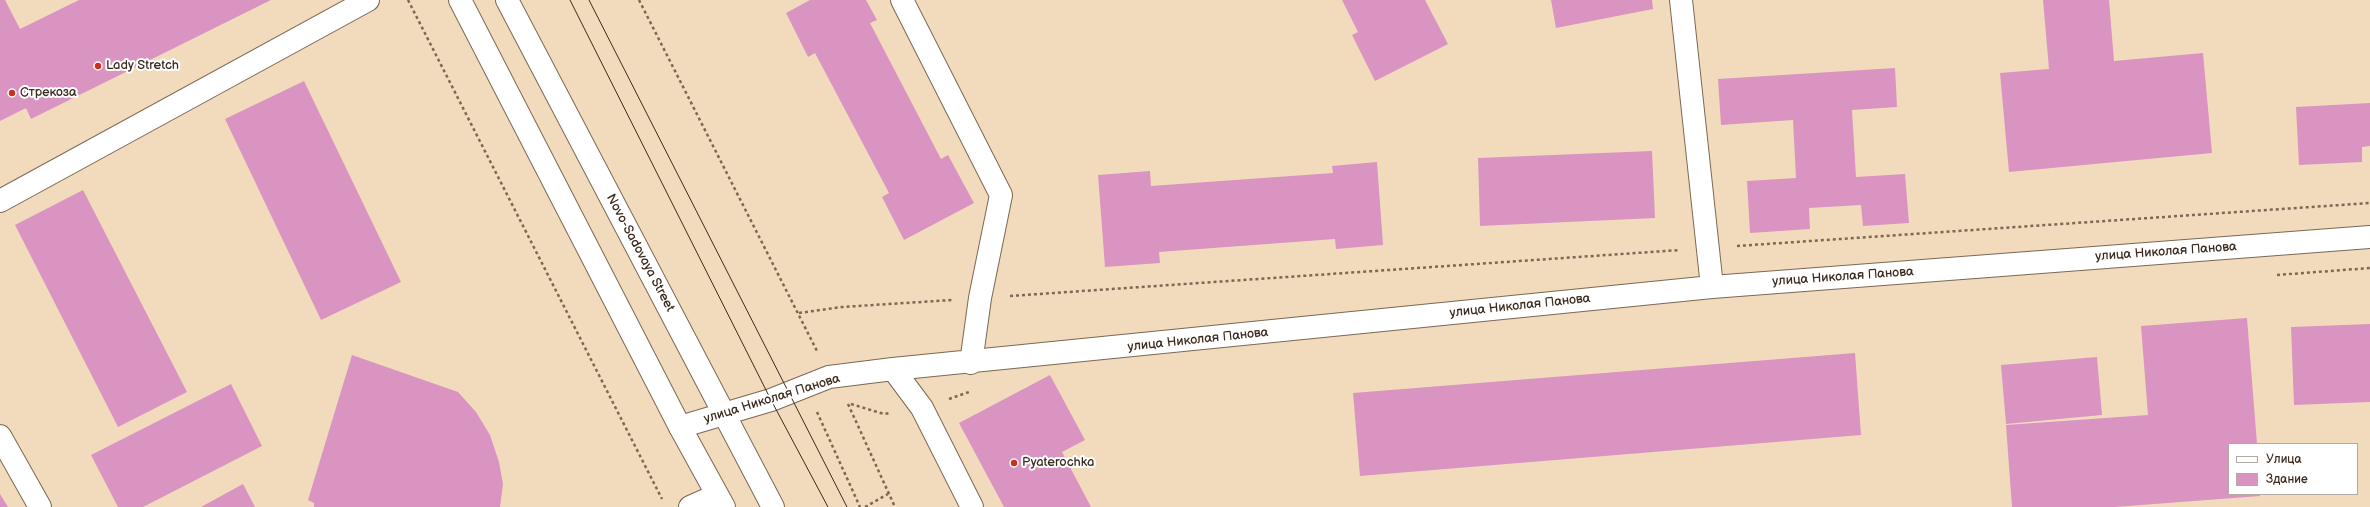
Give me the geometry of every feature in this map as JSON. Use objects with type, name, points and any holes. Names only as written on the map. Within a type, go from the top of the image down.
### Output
[{"type":"street","points":[[2,200],[368,0]]},
{"type":"street","points":[[460,0],[680,427],[720,501],[690,507]]},
{"type":"street","name":"Novo-Sadovaya Street","points":[[507,0],[773,507]]},
{"type":"street","points":[[902,0],[1001,194],[980,298],[971,363]]},
{"type":"street","points":[[1681,0],[1712,287]]},
{"type":"street","name":"улица Николая Панова","points":[[680,427],[771,400],[829,378],[893,369],[971,363],[1712,287],[2370,237]]},
{"type":"street","points":[[893,369],[922,408],[972,507]]},
{"type":"street","points":[[0,436],[40,507]]},
{"type":"path","points":[[408,0],[662,500]]},
{"type":"path","points":[[639,0],[799,313],[829,378]]},
{"type":"path","points":[[799,313],[842,307],[2370,203]]},
{"type":"path","points":[[840,405],[848,403],[884,414],[922,408]]},
{"type":"path","points":[[848,403],[894,507]]},
{"type":"path","points":[[824,408],[816,410],[860,507]]},
{"type":"path","points":[[865,507],[888,494]]},
{"type":"building","points":[[0,0],[5,0],[20,29],[79,0],[271,0],[31,119],[26,108],[0,121]]},
{"type":"building","points":[[810,0],[866,0],[877,20],[870,23],[941,159],[948,155],[974,203],[904,240],[882,197],[889,193],[815,53],[808,57],[786,13]]},
{"type":"building","points":[[1342,0],[1425,0],[1448,44],[1375,81],[1352,35],[1358,32]]},
{"type":"building","points":[[1551,0],[1652,0],[1653,9],[1556,28]]},
{"type":"building","points":[[2043,0],[2109,0],[2114,61],[2203,53],[2212,153],[2009,172],[2000,73],[2049,69]]},
{"type":"building","points":[[1895,68],[1897,107],[1852,110],[1856,177],[1905,174],[1909,223],[1863,226],[1861,205],[1809,208],[1810,229],[1750,233],[1747,181],[1796,178],[1793,120],[1721,125],[1718,79]]},
{"type":"building","points":[[304,81],[401,282],[321,320],[225,119]]},
{"type":"building","points":[[2370,103],[2370,146],[2362,147],[2362,162],[2299,165],[2296,107]]},
{"type":"building","points":[[1652,151],[1655,218],[1480,226],[1478,158]]},
{"type":"building","points":[[1377,162],[1383,245],[1336,249],[1335,239],[1159,252],[1160,263],[1105,267],[1098,175],[1150,171],[1151,186],[1333,173],[1332,166]]},
{"type":"building","points":[[83,190],[187,392],[118,427],[15,225]]},
{"type":"building","points":[[2247,318],[2257,443],[2228,443],[2228,495],[2260,496],[2115,507],[2012,507],[2006,425],[2148,415],[2141,326]]},
{"type":"building","points":[[2370,324],[2370,402],[2294,405],[2291,327]]},
{"type":"building","points":[[1855,353],[1861,435],[1360,476],[1353,393]]},
{"type":"building","points":[[352,355],[458,392],[476,412],[490,435],[499,462],[503,484],[500,507],[314,507],[314,503],[308,500]]},
{"type":"building","points":[[2097,357],[2102,415],[2006,424],[2001,365]]},
{"type":"building","points":[[1050,375],[1085,440],[1062,452],[1091,507],[1004,507],[959,423]]},
{"type":"building","points":[[231,384],[262,446],[143,507],[118,507],[91,455]]},
{"type":"building","points":[[243,484],[255,507],[201,507]]},
{"type":"building","points":[[0,494],[8,507],[0,507]]},
{"type":"tram line","points":[[570,0],[771,400],[828,507]]},
{"type":"tram line","points":[[589,0],[847,507]]},
{"type":"place","name":"Lady Stretch","points":[[98,66]]},
{"type":"place","name":"Стрекоза","points":[[12,93]]},
{"type":"place","name":"Pyaterochka","points":[[1014,463]]}]
